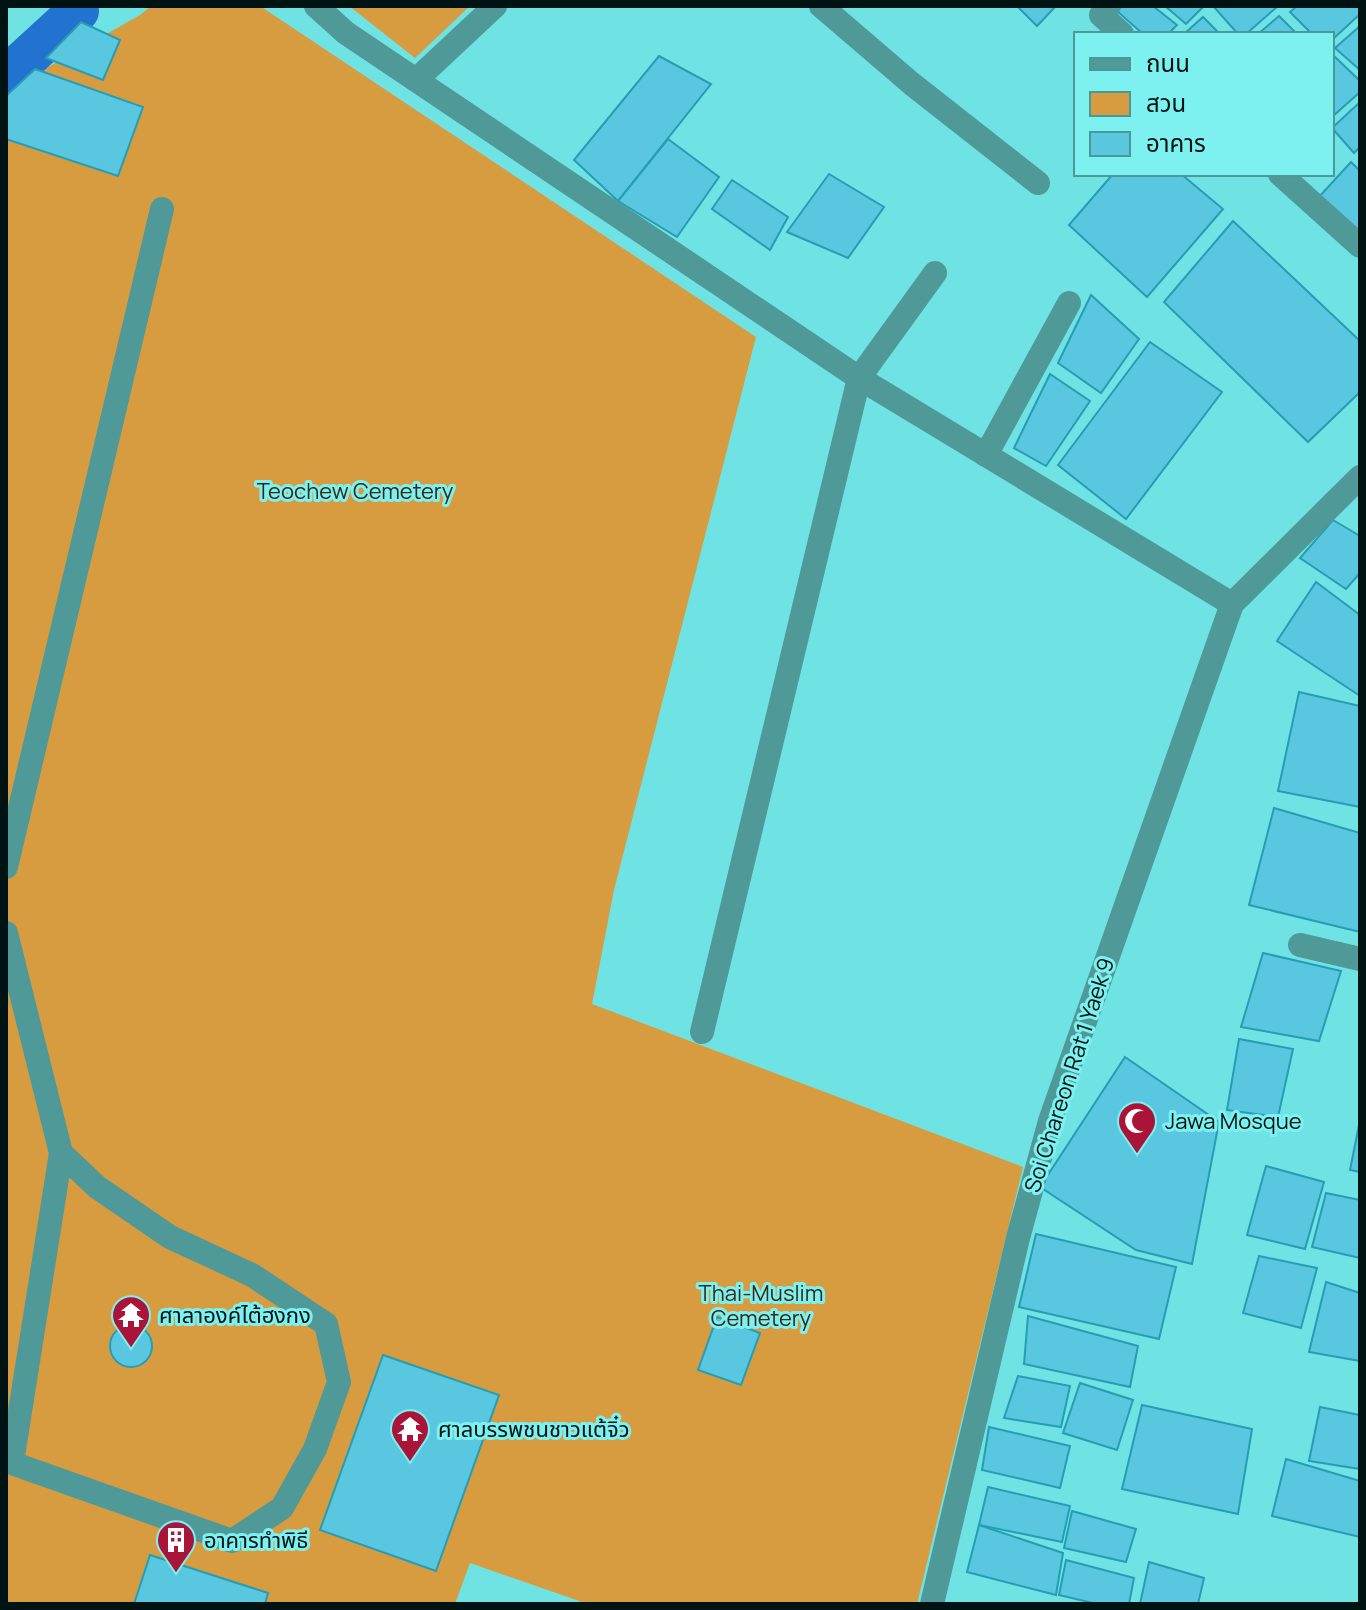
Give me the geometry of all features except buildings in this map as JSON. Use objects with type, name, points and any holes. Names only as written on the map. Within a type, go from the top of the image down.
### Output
[{"type":"street","points":[[316,6],[346,33],[859,378],[1232,604],[1360,477]]},
{"type":"street","points":[[417,79],[495,6]]},
{"type":"street","points":[[821,6],[912,84],[1038,183]]},
{"type":"street","points":[[1109,6],[1101,15],[1120,32]]},
{"type":"street","points":[[1282,176],[1360,246]]},
{"type":"street","points":[[6,867],[162,209]]},
{"type":"street","points":[[702,1032],[859,378],[935,273]]},
{"type":"street","points":[[986,455],[1069,303]]},
{"type":"street","name":"Soi Chareon Rat 1 Yaek 9","points":[[932,1604],[1018,1238],[1050,1121],[1232,604]]},
{"type":"street","points":[[6,933],[61,1153],[9,1461],[232,1541],[282,1508],[315,1449],[339,1382],[326,1324],[252,1275],[170,1237],[97,1187],[61,1153]]},
{"type":"street","points":[[1300,945],[1360,959]]},
{"type":"green space","name":"Teochew Cemetery","points":[[151,6],[260,6],[756,337],[614,890],[592,1004],[1023,1167],[917,1604],[588,1604],[470,1563],[455,1604],[6,1604],[6,91]]},
{"type":"green space","points":[[349,6],[470,6],[415,58]]},
{"type":"waterway","points":[[6,77],[78,11]]},
{"type":"place","name":"Jawa Mosque","points":[[1137,1155]]},
{"type":"place","name":"ศาลาองค์ไต้ฮงกง","points":[[131,1349]]},
{"type":"place","name":"ศาลบรรพชนชาวแต้จิ๋ว","points":[[410,1463]]},
{"type":"place","name":"อาคารทำพิธี","points":[[176,1574]]},
{"type":"park label","name":"Thai-Muslim Cemetery","points":[[761,1306]]}]
